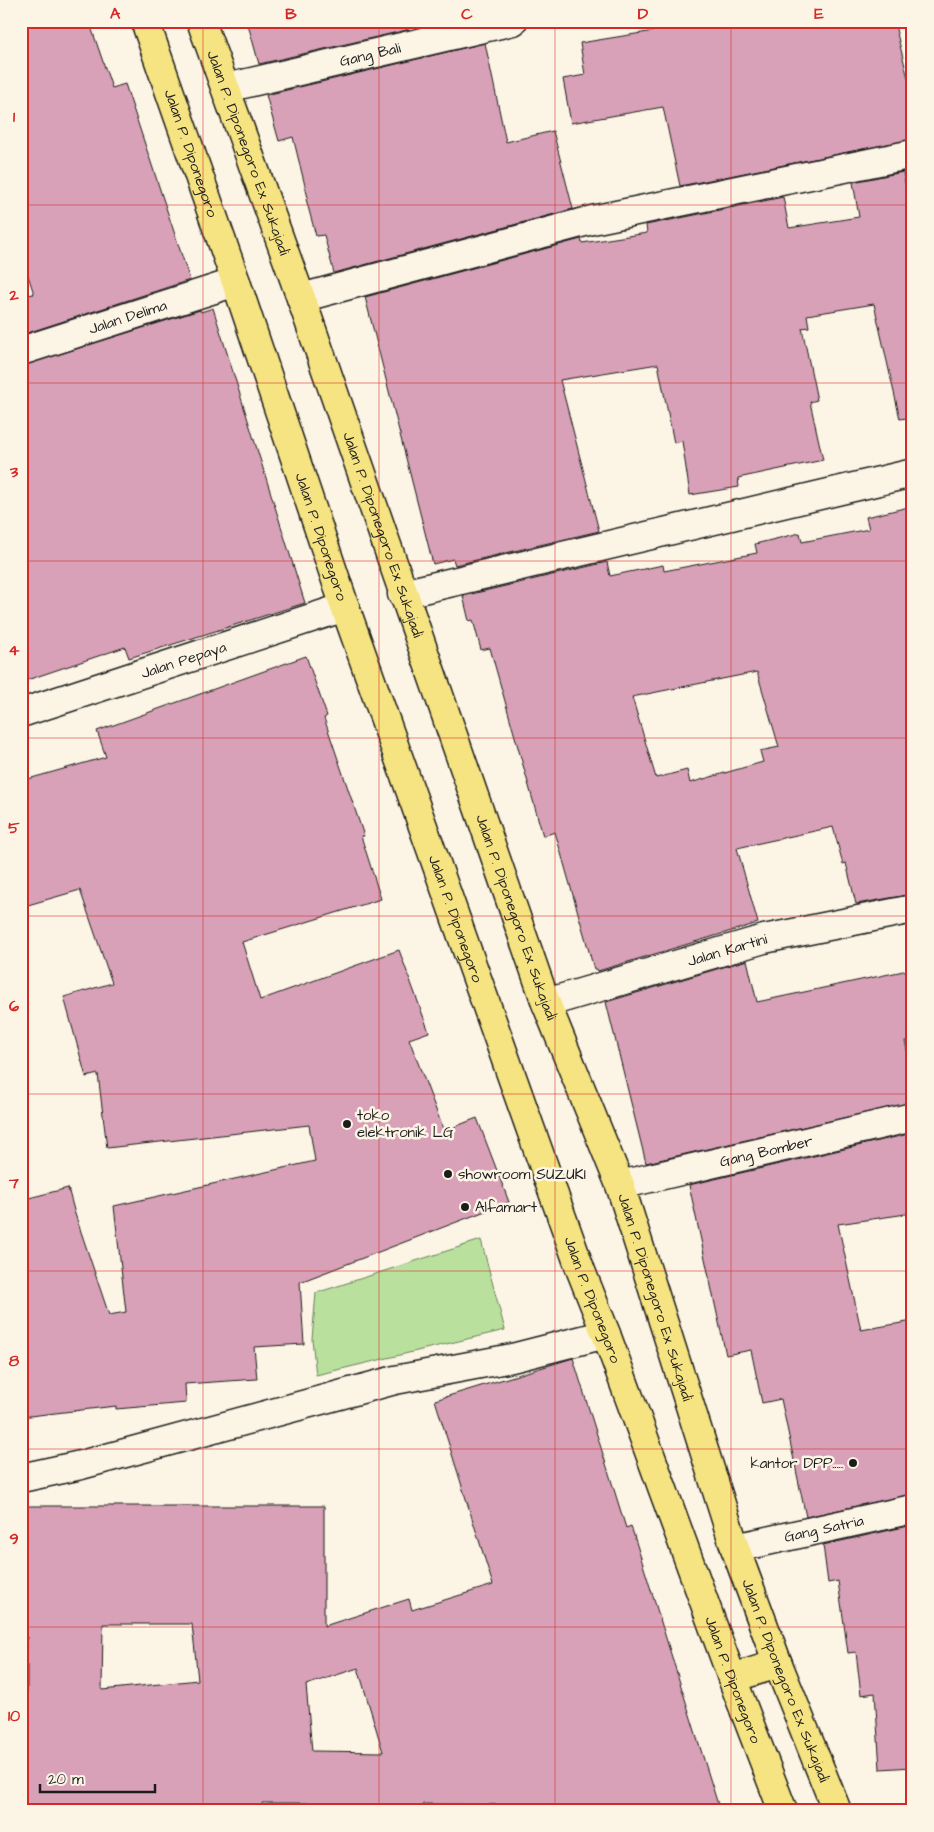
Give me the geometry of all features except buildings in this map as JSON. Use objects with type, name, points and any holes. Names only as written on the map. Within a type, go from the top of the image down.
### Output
[{"type":"main road","name":"Jalan P. Diponegoro","points":[[145,21],[236,282],[345,607],[581,1271],[783,1811]]},
{"type":"main road","name":"Jalan P. Diponegoro Ex Sukajadi","points":[[201,21],[301,298],[402,594],[546,1003],[620,1186],[735,1548],[778,1664],[837,1811]]},
{"type":"main road","points":[[732,1678],[778,1664]]},
{"type":"street","name":"Gang Bali","points":[[226,88],[513,21]]},
{"type":"street","points":[[301,298],[592,220],[913,154]]},
{"type":"street","name":"Jalan Delima","points":[[21,351],[236,282]]},
{"type":"street","points":[[402,594],[913,473]]},
{"type":"street","name":"Jalan Pepaya","points":[[21,713],[345,607]]},
{"type":"street","name":"Jalan Kartini","points":[[546,1003],[764,939],[913,909]]},
{"type":"street","name":"Gang Bomber","points":[[620,1186],[913,1117]]},
{"type":"street","points":[[21,1478],[81,1465],[395,1380],[512,1358],[606,1334]]},
{"type":"street","name":"Gang Satria","points":[[735,1548],[913,1509]]},
{"type":"green space","points":[[481,1240],[505,1330],[316,1375],[312,1339],[316,1293]]},
{"type":"place","name":"toko elektronik LG","points":[[347,1124]]},
{"type":"place","name":"showroom SUZUKI","points":[[448,1174]]},
{"type":"place","name":"Alfamart","points":[[465,1207]]},
{"type":"place","name":"kantor DPP.....","points":[[853,1463]]}]
